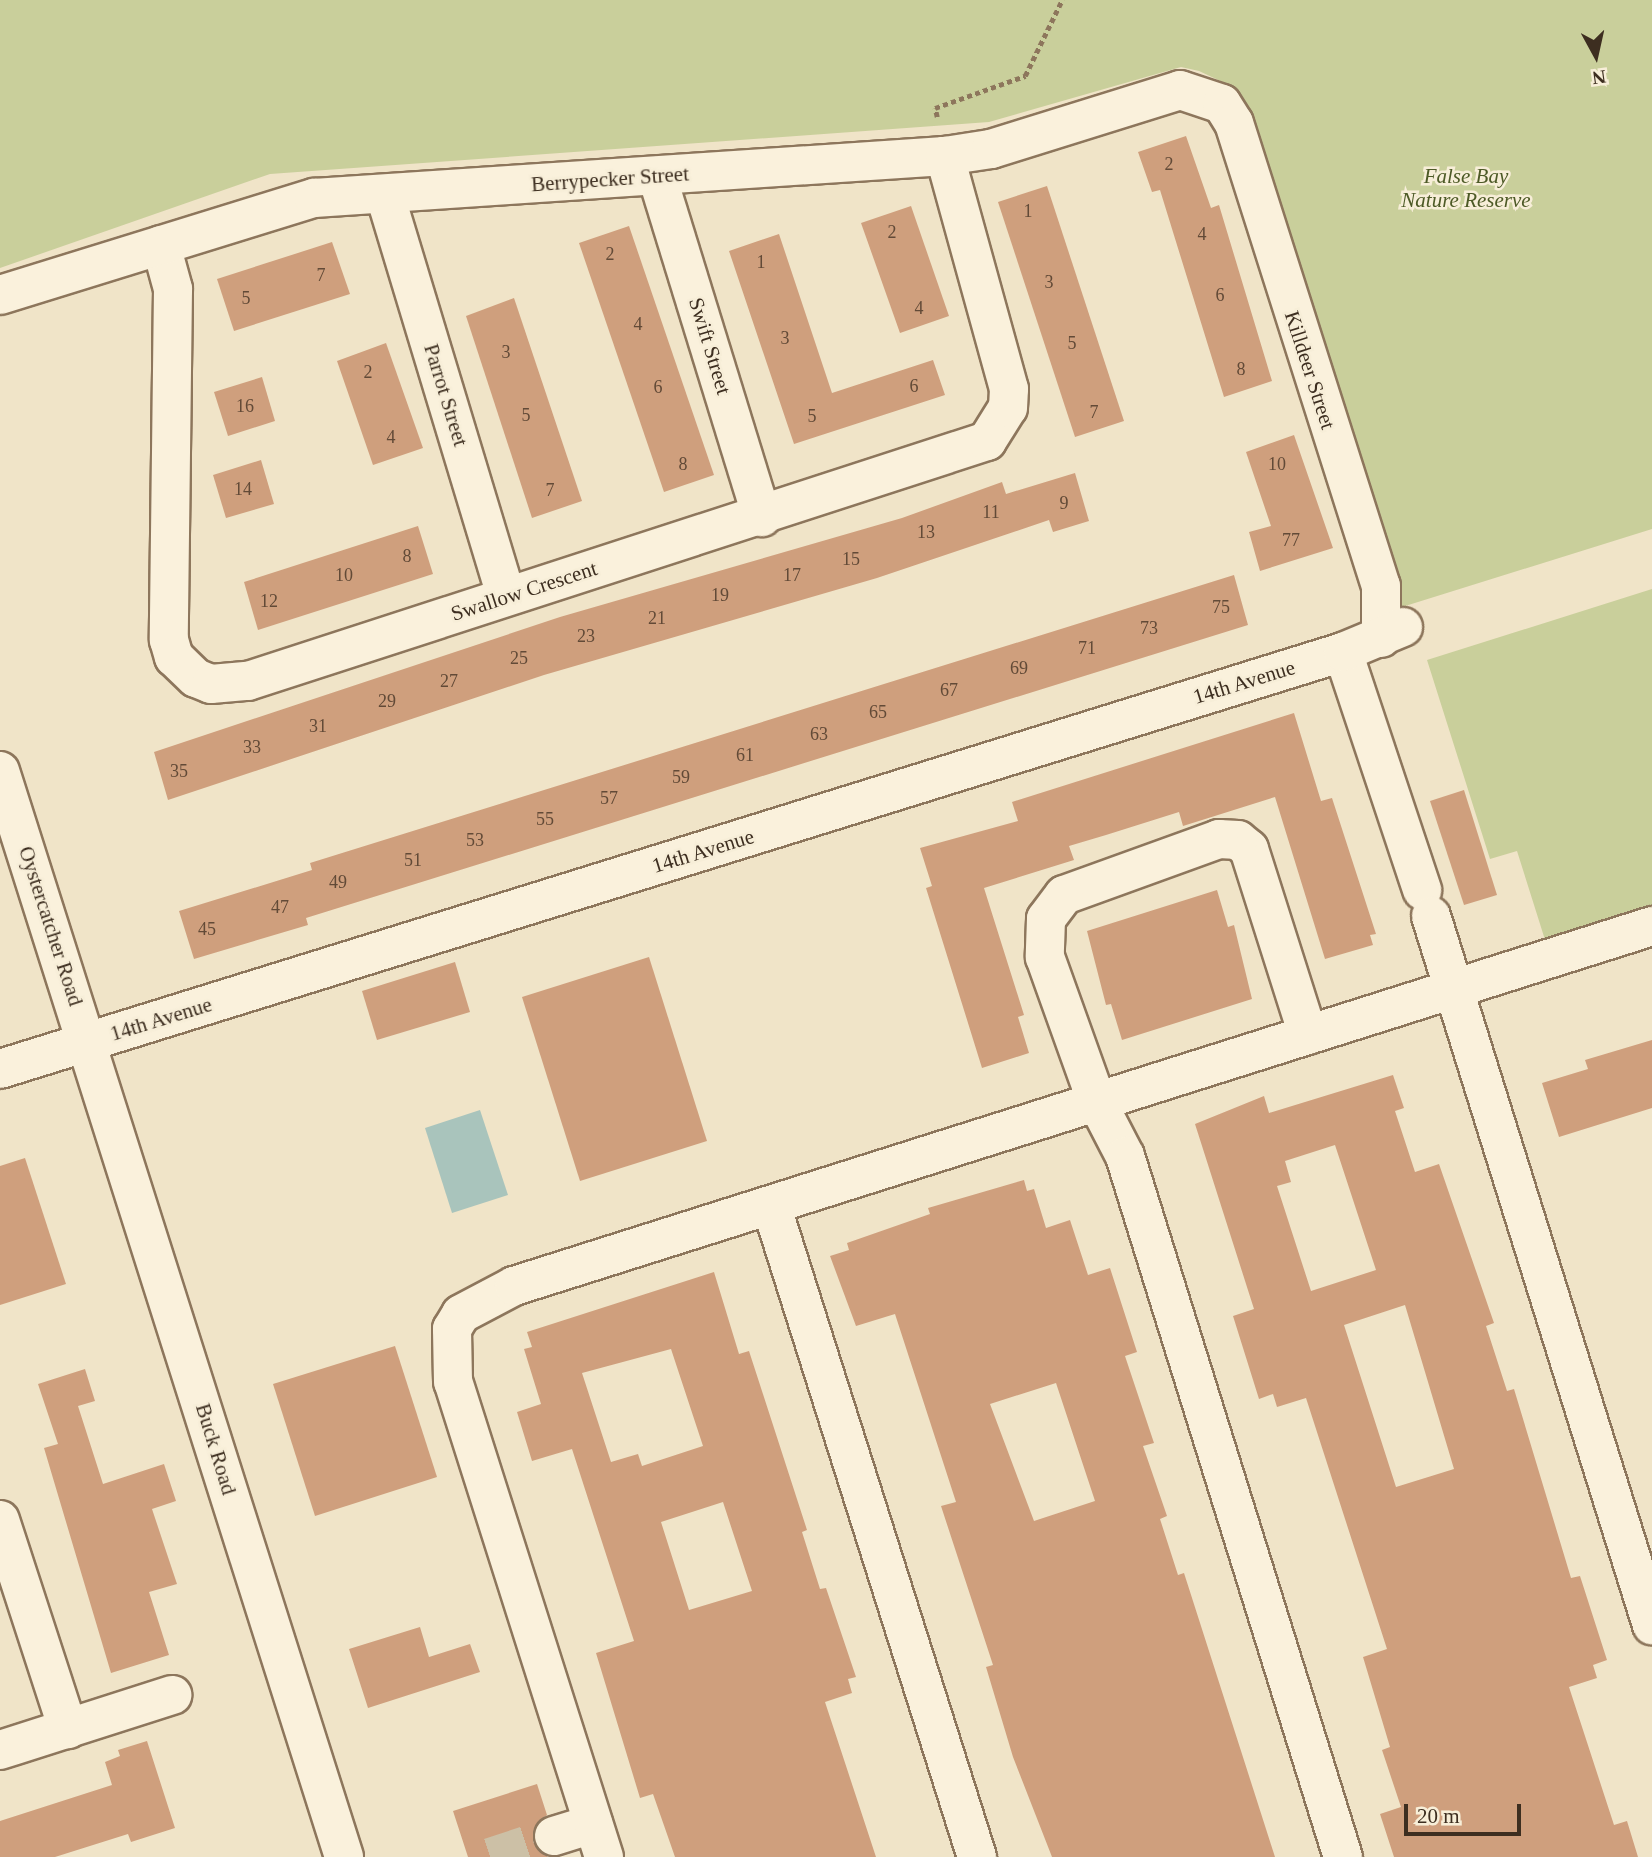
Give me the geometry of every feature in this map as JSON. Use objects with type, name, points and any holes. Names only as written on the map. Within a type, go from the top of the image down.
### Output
[{"type":"street","name":"Berrypecker Street","points":[[0,295],[314,198],[945,156],[991,149],[1180,90],[1222,104]]},
{"type":"street","name":"Killdeer Street","points":[[1222,104],[1234,123],[1381,586],[1392,633]]},
{"type":"street","name":"Swallow Crescent","points":[[161,245],[173,289],[168,631],[174,657],[184,668],[211,684],[248,681],[506,595],[965,453],[987,442],[1000,427],[1009,389],[945,156]]},
{"type":"street","name":"Swift Street","points":[[657,176],[762,517]]},
{"type":"street","name":"Parrot Street","points":[[385,195],[506,595]]},
{"type":"street","name":"14th Avenue","points":[[0,1069],[1343,652],[1392,633]]},
{"type":"street","points":[[1343,652],[1455,986],[1652,1625]]},
{"type":"street","name":"Oystercatcher Road","points":[[0,771],[89,1041]]},
{"type":"street","points":[[1308,1035],[1249,849],[1238,840],[1219,839],[1064,895],[1046,919],[1045,957],[1097,1102],[1125,1156],[1343,1857]]},
{"type":"street","points":[[554,1836],[598,1840],[453,1382],[452,1329],[473,1305],[514,1286],[772,1208],[1455,986],[1652,926]]},
{"type":"street","name":"Buck Road","points":[[89,1041],[344,1857]]},
{"type":"street","points":[[772,1208],[977,1857]]},
{"type":"street","points":[[0,1520],[68,1729]]},
{"type":"street","points":[[0,1750],[172,1695]]},
{"type":"path","points":[[945,156],[935,108],[1026,76],[1062,0]]},
{"type":"green space","name":"False Bay Nature Reserve","points":[[0,0],[1652,0],[1652,529],[1402,607],[1242,97],[1229,85],[1199,71],[1181,67],[989,122],[270,174],[0,268]]},
{"type":"green space","points":[[1652,589],[1652,909],[1546,943],[1517,851],[1490,859],[1427,660]]},
{"type":"water","points":[[480,1110],[508,1195],[452,1213],[425,1128]]},
{"type":"building","points":[[1186,136],[1211,208],[1219,205],[1272,381],[1224,397],[1160,190],[1152,192],[1138,152]]},
{"type":"building","points":[[1047,186],[1124,421],[1075,437],[998,202]]},
{"type":"building","points":[[911,206],[949,316],[900,333],[861,223]]},
{"type":"building","points":[[629,226],[714,475],[664,492],[579,243]]},
{"type":"building","points":[[779,234],[832,393],[933,360],[945,395],[794,444],[729,251]]},
{"type":"building","points":[[332,242],[350,294],[234,331],[217,279]]},
{"type":"building","points":[[514,298],[582,501],[532,518],[466,316]]},
{"type":"building","points":[[386,343],[423,448],[373,465],[337,361]]},
{"type":"building","points":[[262,377],[275,421],[228,436],[214,392]]},
{"type":"building","points":[[1294,435],[1333,548],[1260,571],[1249,532],[1271,526],[1246,452]]},
{"type":"building","points":[[261,460],[274,504],[226,518],[213,475]]},
{"type":"building","points":[[1075,473],[1089,521],[1053,532],[1049,520],[877,578],[544,675],[168,800],[154,752],[560,617],[902,518],[1002,482],[1006,494]]},
{"type":"building","points":[[418,526],[433,574],[258,630],[244,582]]},
{"type":"building","points":[[1234,575],[1248,625],[306,918],[308,925],[194,959],[179,911],[312,870],[310,863]]},
{"type":"building","points":[[1294,713],[1321,801],[1332,798],[1376,934],[1370,935],[1373,945],[1325,959],[1275,797],[1183,826],[1179,812],[1069,846],[1074,860],[984,888],[1024,1015],[1018,1017],[1029,1053],[982,1068],[926,888],[932,886],[920,848],[1018,821],[1012,802]]},
{"type":"building","points":[[1464,790],[1497,895],[1464,905],[1430,801]]},
{"type":"building","points":[[1217,890],[1228,927],[1234,925],[1252,999],[1122,1040],[1111,1004],[1106,1005],[1087,931]]},
{"type":"building","points":[[649,957],[707,1141],[580,1181],[522,997]]},
{"type":"building","points":[[455,962],[470,1012],[377,1040],[362,991]]},
{"type":"building","points":[[1652,1040],[1652,1108],[1559,1137],[1542,1083],[1588,1069],[1585,1060]]},
{"type":"building","points":[[1393,1075],[1404,1108],[1395,1111],[1415,1172],[1439,1164],[1494,1323],[1486,1326],[1507,1391],[1514,1389],[1571,1578],[1580,1576],[1607,1660],[1593,1665],[1597,1678],[1569,1687],[1614,1825],[1627,1821],[1638,1857],[1394,1857],[1380,1814],[1401,1807],[1382,1750],[1390,1747],[1363,1657],[1387,1649],[1306,1398],[1277,1407],[1273,1394],[1259,1399],[1233,1316],[1254,1309],[1195,1124],[1264,1096],[1269,1113]],"holes":[[[1335,1145],[1376,1270],[1311,1291],[1277,1186],[1291,1182],[1285,1161]],[[1405,1305],[1454,1469],[1396,1487],[1344,1325]]]},
{"type":"building","points":[[25,1158],[66,1284],[0,1305],[0,1166]]},
{"type":"building","points":[[1024,1180],[1027,1191],[1034,1189],[1046,1228],[1070,1220],[1088,1275],[1110,1268],[1137,1352],[1125,1356],[1154,1443],[1143,1446],[1167,1516],[1160,1519],[1178,1575],[1184,1573],[1275,1857],[1052,1857],[1013,1757],[986,1667],[993,1665],[941,1506],[956,1502],[895,1314],[856,1326],[830,1256],[849,1250],[847,1243],[930,1214],[928,1208]],"holes":[[[1056,1383],[1095,1501],[1034,1521],[990,1404]]]},
{"type":"building","points":[[714,1272],[739,1354],[749,1351],[807,1530],[802,1532],[820,1589],[826,1588],[856,1677],[848,1679],[852,1693],[825,1702],[876,1857],[675,1857],[653,1794],[640,1798],[596,1653],[634,1641],[572,1449],[532,1461],[517,1412],[541,1404],[524,1349],[532,1347],[527,1332]],"holes":[[[671,1349],[703,1446],[642,1466],[638,1454],[611,1462],[582,1373]],[[723,1502],[752,1591],[689,1610],[661,1522]]]},
{"type":"building","points":[[395,1346],[437,1477],[315,1516],[273,1384]]},
{"type":"building","points":[[85,1369],[95,1401],[78,1406],[103,1484],[164,1464],[176,1501],[152,1509],[177,1584],[149,1592],[169,1655],[111,1673],[44,1448],[58,1444],[38,1384]]},
{"type":"building","points":[[420,1627],[429,1657],[470,1644],[480,1672],[368,1708],[349,1649]]},
{"type":"building","points":[[147,1741],[175,1828],[131,1842],[128,1834],[55,1857],[0,1857],[0,1821],[112,1785],[105,1762],[120,1756],[118,1750]]},
{"type":"building","points":[[537,1784],[547,1815],[538,1822],[533,1842],[548,1857],[468,1857],[453,1811]]},
{"type":"tunnel","points":[[490,1857],[554,1836]]}]
